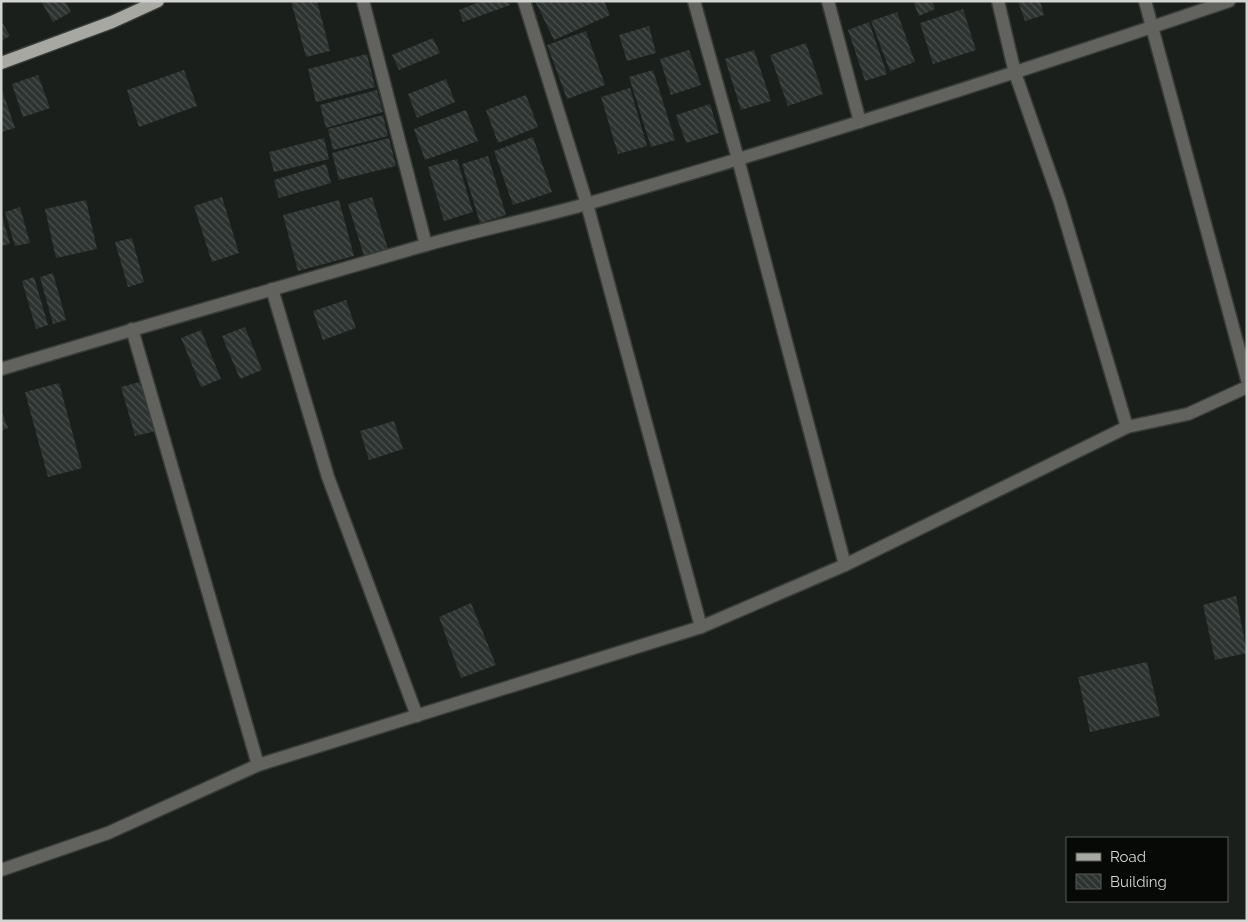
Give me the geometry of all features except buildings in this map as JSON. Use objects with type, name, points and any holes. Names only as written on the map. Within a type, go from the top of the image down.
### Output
[{"type":"main road","points":[[1,63],[112,22],[158,1]]},
{"type":"street","points":[[363,1],[426,245]]},
{"type":"street","points":[[524,1],[587,204],[701,627]]},
{"type":"street","points":[[694,1],[738,159],[845,566]]},
{"type":"street","points":[[828,1],[860,122]]},
{"type":"street","points":[[998,1],[1015,73],[1060,202],[1128,427]]},
{"type":"street","points":[[1145,1],[1247,379]]},
{"type":"street","points":[[1,369],[132,329],[426,245],[587,204],[738,159],[1015,73],[1229,1]]},
{"type":"street","points":[[272,289],[328,477],[417,716]]},
{"type":"street","points":[[132,329],[258,765]]},
{"type":"street","points":[[1,870],[108,833],[258,765],[701,627],[845,566],[1128,427],[1188,414],[1247,387]]}]
